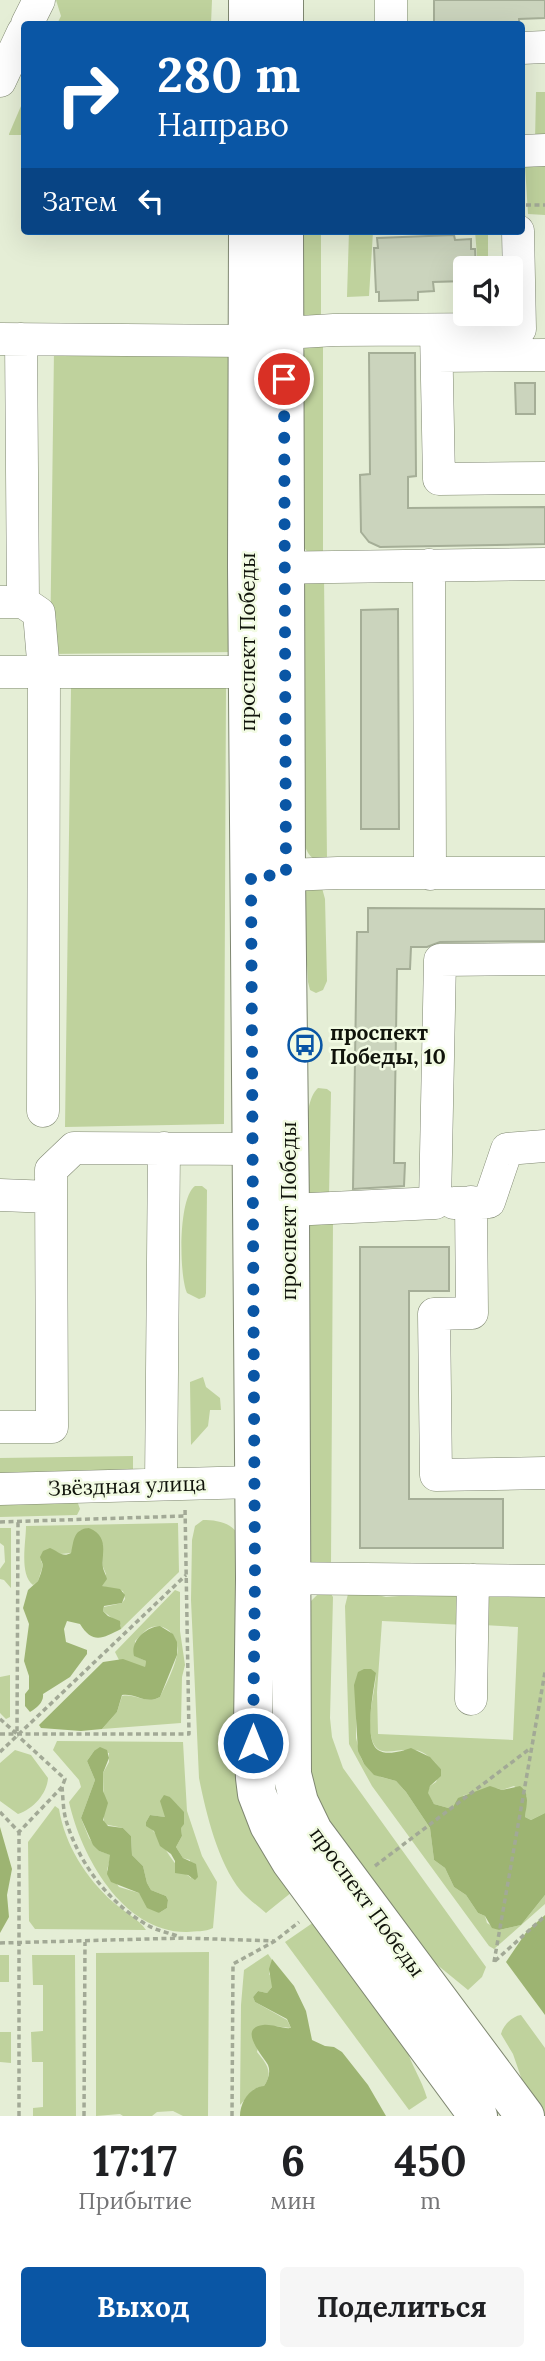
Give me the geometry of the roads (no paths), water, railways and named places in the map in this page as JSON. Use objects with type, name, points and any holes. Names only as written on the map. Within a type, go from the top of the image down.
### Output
[{"type":"main road","points":[[248,0],[248,21]]},
{"type":"main road","points":[[284,0],[284,21]]},
{"type":"main road","name":"проспект Победы","points":[[249,235],[266,337],[285,567],[253,1149],[254,1482],[273,1578],[292,1774],[299,1802],[320,1840],[525,2116]]},
{"type":"main road","name":"проспект Победы","points":[[283,235],[266,337],[247,568],[248,672],[268,876],[290,1210],[273,1578],[254,1759],[257,1794],[278,1842],[478,2116]]},
{"type":"street","points":[[23,21],[39,0]]},
{"type":"street","points":[[391,0],[391,21]]},
{"type":"street","points":[[0,81],[19,27]]},
{"type":"street","points":[[525,48],[545,47]]},
{"type":"street","points":[[525,150],[545,150]]},
{"type":"street","points":[[437,343],[520,329],[518,235]]},
{"type":"street","points":[[43,1111],[44,672],[39,613],[11,602],[10,339],[266,337],[334,330],[545,355]]},
{"type":"street","points":[[437,343],[439,479],[545,478]]},
{"type":"street","points":[[247,568],[545,564]]},
{"type":"street","points":[[429,565],[430,874]]},
{"type":"street","points":[[0,672],[248,672]]},
{"type":"street","points":[[268,876],[545,873]]},
{"type":"street","points":[[435,1203],[440,960],[545,959]]},
{"type":"street","points":[[290,1210],[488,1202],[507,1149],[545,1146]]},
{"type":"street","points":[[0,1427],[52,1427],[51,1170],[74,1148],[253,1149]]},
{"type":"street","points":[[164,1148],[173,1484]]},
{"type":"street","points":[[0,1195],[51,1197]]},
{"type":"street","points":[[471,1202],[472,1313],[434,1314],[436,1475],[545,1472]]},
{"type":"street","name":"Звёздная улица","points":[[0,1489],[254,1482]]},
{"type":"street","points":[[273,1578],[545,1581]]},
{"type":"street","points":[[471,1699],[473,1580]]},
{"type":"place","name":"проспект Победы, 10","points":[[305,1045]]}]
